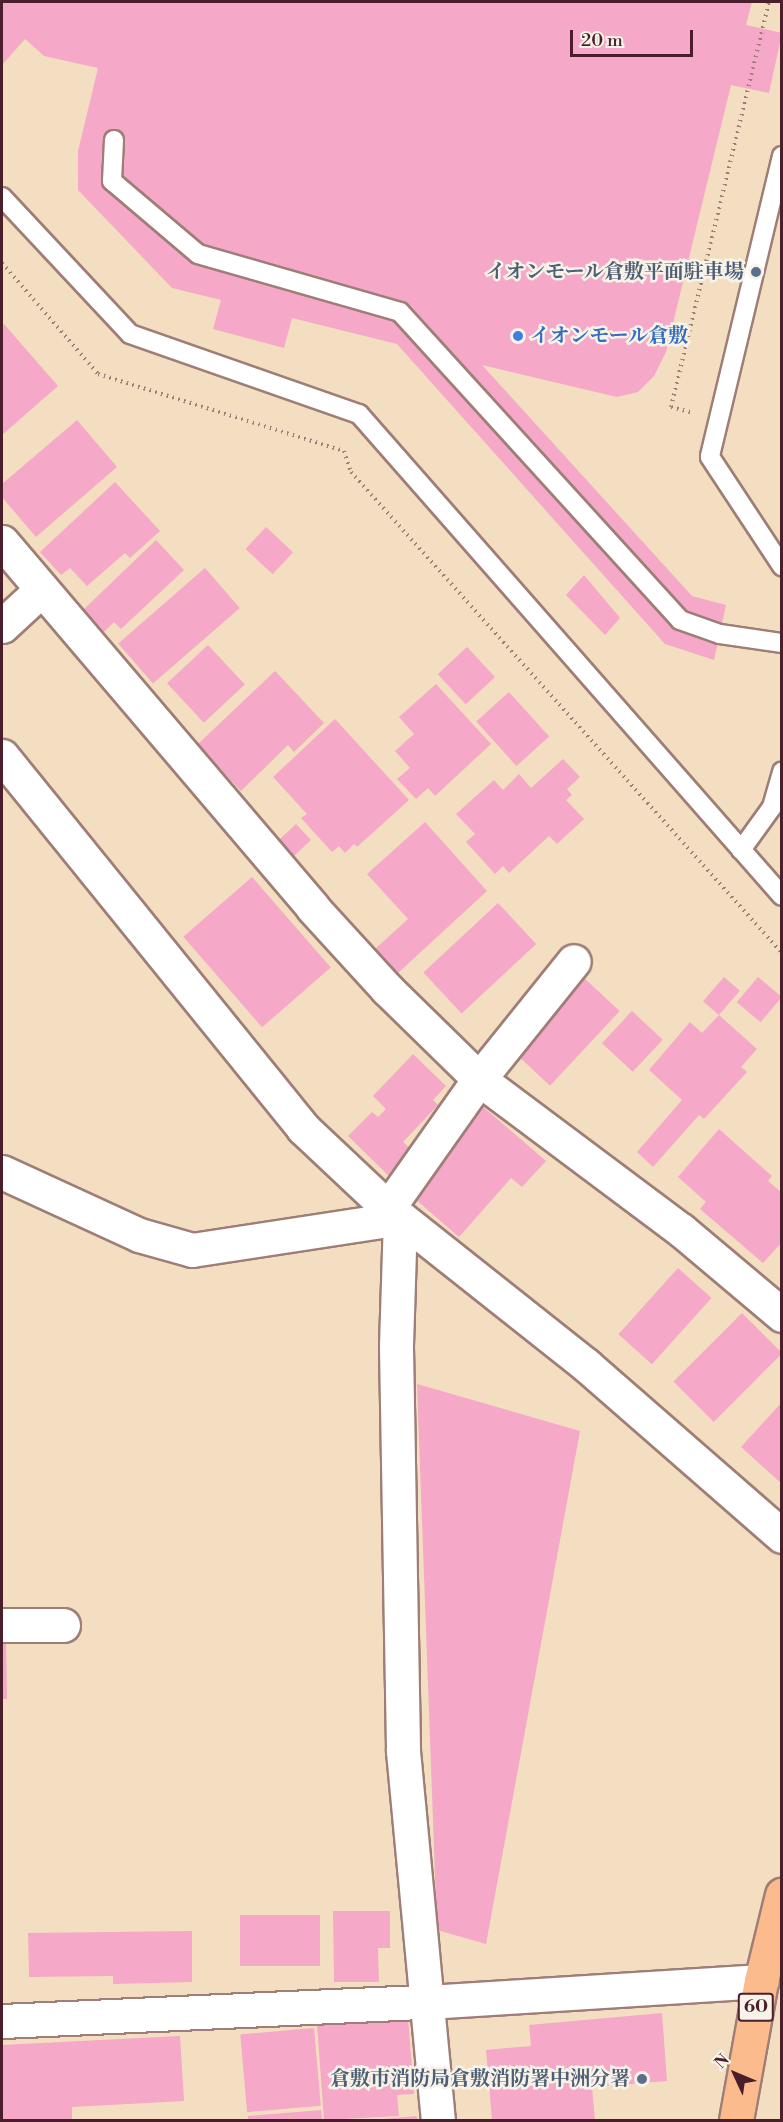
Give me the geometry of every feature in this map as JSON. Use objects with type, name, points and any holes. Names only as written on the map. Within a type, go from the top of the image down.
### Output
[{"type":"main road","name":"60","points":[[736,2121],[761,1981],[782,1895]]},
{"type":"street","points":[[2,542],[313,908],[387,989],[479,1079],[681,1230],[782,1315]]},
{"type":"street","points":[[2,626],[41,590]]},
{"type":"street","points":[[2,756],[303,1128],[394,1213],[586,1365],[782,1536]]},
{"type":"street","points":[[438,2121],[403,1751],[398,1597],[394,1213],[479,1079],[574,961]]},
{"type":"street","points":[[2,1172],[139,1235],[192,1250],[394,1213]]},
{"type":"street","points":[[2,1625],[63,1625]]},
{"type":"street","points":[[2,2021],[428,2002],[761,1981]]},
{"type":"lane","points":[[114,140],[112,181],[198,254],[400,312],[680,620],[720,634],[782,643]]},
{"type":"lane","points":[[782,156],[710,457],[782,566]]},
{"type":"lane","points":[[2,197],[130,334],[359,414],[782,896]]},
{"type":"lane","points":[[741,850],[772,807],[782,771]]},
{"type":"path","points":[[690,412],[671,407],[769,2]]},
{"type":"path","points":[[2,263],[98,374],[344,451],[351,472],[782,953]]},
{"type":"building","name":"イオンモール倉敷","points":[[2,2],[752,2],[746,25],[782,33],[769,93],[731,85],[666,352],[654,376],[638,392],[617,397],[482,365],[692,596],[726,605],[714,660],[665,644],[397,344],[292,318],[284,348],[213,329],[221,300],[172,288],[78,190],[78,151],[98,68],[44,56],[25,39],[2,65]]},
{"type":"building","points":[[4,324],[58,386],[2,435],[2,326]]},
{"type":"building","points":[[77,420],[117,467],[36,537],[2,497],[2,484]]},
{"type":"building","points":[[115,482],[160,531],[130,558],[125,553],[87,586],[70,568],[61,575],[40,552]]},
{"type":"building","points":[[266,527],[293,552],[273,574],[246,549]]},
{"type":"building","points":[[156,540],[184,570],[121,629],[114,622],[103,633],[82,611]]},
{"type":"building","points":[[205,568],[240,608],[153,683],[118,643]]},
{"type":"building","points":[[584,575],[620,618],[605,635],[566,595]]},
{"type":"building","points":[[208,645],[245,684],[204,723],[167,683]]},
{"type":"building","points":[[467,647],[495,677],[466,704],[438,674]]},
{"type":"building","points":[[275,671],[324,723],[294,752],[288,745],[241,791],[197,745]]},
{"type":"building","points":[[436,684],[491,744],[435,796],[428,788],[416,799],[397,779],[410,768],[395,751],[414,734],[399,717]]},
{"type":"building","points":[[509,692],[549,737],[516,766],[476,721]]},
{"type":"building","points":[[335,719],[409,800],[357,847],[354,844],[345,853],[339,846],[332,852],[301,818],[307,814],[273,777]]},
{"type":"building","points":[[563,759],[580,777],[567,789],[572,795],[566,800],[584,819],[557,844],[549,836],[509,873],[503,866],[495,874],[466,842],[475,834],[456,814],[494,780],[503,790],[519,774],[531,788]]},
{"type":"building","points":[[425,822],[487,891],[398,973],[375,949],[408,919],[367,874]]},
{"type":"building","points":[[296,824],[311,840],[294,856],[279,840]]},
{"type":"building","points":[[252,877],[331,968],[262,1027],[183,937]]},
{"type":"building","points":[[498,903],[536,944],[462,1014],[423,973]]},
{"type":"building","points":[[583,977],[620,1011],[550,1086],[513,1052]]},
{"type":"building","points":[[724,977],[740,991],[719,1015],[703,1001]]},
{"type":"building","points":[[758,977],[782,997],[761,1022],[737,1002]]},
{"type":"building","points":[[632,1011],[663,1040],[633,1072],[602,1043]]},
{"type":"building","points":[[719,1015],[757,1049],[741,1067],[747,1072],[704,1119],[699,1115],[653,1167],[637,1152],[682,1100],[649,1070],[690,1022],[702,1033]]},
{"type":"building","points":[[413,1054],[446,1086],[433,1100],[438,1105],[403,1142],[415,1153],[391,1178],[348,1136],[372,1112],[378,1117],[386,1109],[373,1096]]},
{"type":"building","points":[[482,1106],[546,1161],[522,1187],[511,1178],[459,1237],[407,1192]]},
{"type":"building","points":[[719,1129],[772,1176],[768,1181],[782,1193],[782,1242],[763,1263],[700,1209],[706,1202],[678,1177]]},
{"type":"building","points":[[678,1268],[711,1298],[652,1364],[618,1334]]},
{"type":"building","points":[[742,1313],[782,1354],[714,1422],[673,1382]]},
{"type":"building","points":[[417,1384],[580,1431],[486,1944],[437,1930]]},
{"type":"building","points":[[782,1402],[782,1484],[741,1447]]},
{"type":"building","points":[[2,1636],[6,1636],[7,1699],[2,1699]]},
{"type":"building","points":[[333,1911],[390,1911],[390,1948],[378,1948],[379,1982],[334,1982]]},
{"type":"building","points":[[240,1915],[320,1915],[320,1966],[240,1966]]},
{"type":"building","points":[[192,1931],[192,1982],[113,1984],[113,1976],[29,1977],[28,1933]]},
{"type":"building","points":[[662,2013],[667,2081],[592,2087],[595,2120],[492,2120],[486,2050],[531,2046],[529,2025]]},
{"type":"building","points":[[408,2017],[414,2094],[397,2095],[399,2116],[324,2120],[317,2025]]},
{"type":"building","points":[[314,2028],[321,2106],[247,2112],[240,2034]]},
{"type":"building","points":[[180,2036],[184,2101],[72,2107],[72,2120],[2,2120],[2,2045]]},
{"type":"building","points":[[321,2110],[322,2120],[248,2120],[248,2116]]},
{"type":"building","points":[[417,2116],[417,2120],[383,2120],[383,2119]]},
{"type":"place","name":"イオンモール倉敷平面駐車場","points":[[756,272]]},
{"type":"place","name":"イオンモール倉敷","points":[[518,336]]},
{"type":"place","name":"倉敷市消防局倉敷消防署中洲分署","points":[[642,2079]]}]
